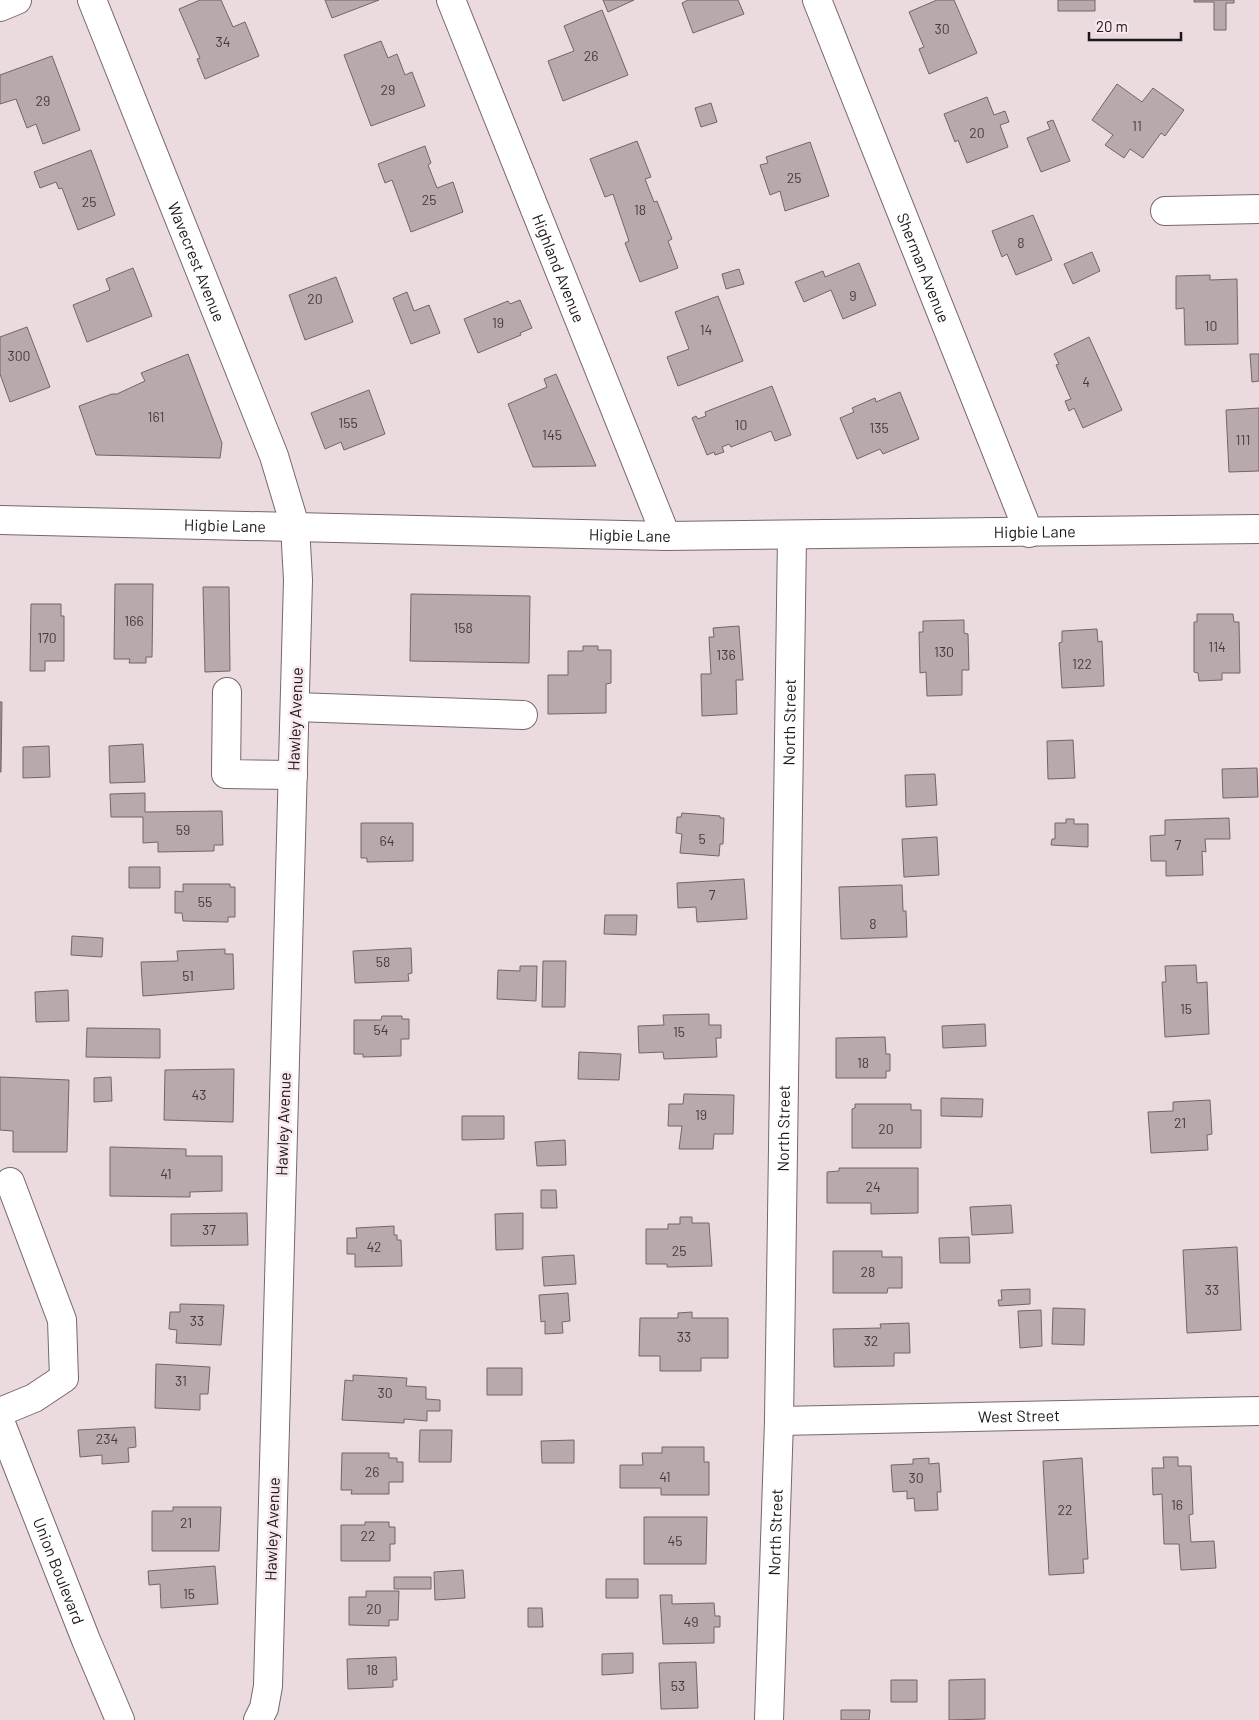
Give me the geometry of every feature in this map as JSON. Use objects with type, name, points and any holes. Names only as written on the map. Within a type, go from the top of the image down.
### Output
[{"type":"street","points":[[0,7],[17,0]]},
{"type":"street","name":"Wavecrest Avenue","points":[[92,0],[274,456],[295,526]]},
{"type":"street","name":"Highland Avenue","points":[[451,0],[666,536]]},
{"type":"street","name":"Sherman Avenue","points":[[817,0],[1029,533]]},
{"type":"street","points":[[1165,211],[1259,209]]},
{"type":"street","name":"Higbie Lane","points":[[0,520],[666,536],[1259,529]]},
{"type":"street","name":"Hawley Avenue","points":[[258,1720],[264,1708],[268,1676],[298,580],[295,526]]},
{"type":"street","name":"North Street","points":[[769,1720],[779,1422],[792,536]]},
{"type":"street","points":[[227,692],[226,774],[293,775]]},
{"type":"street","points":[[295,707],[523,715]]},
{"type":"street","points":[[0,1412],[34,1398],[64,1378],[62,1320],[10,1182]]},
{"type":"street","name":"West Street","points":[[779,1422],[1259,1411]]},
{"type":"street","name":"Union Boulevard","points":[[0,1421],[86,1640],[120,1720]]},
{"type":"building","points":[[200,0],[221,0],[233,27],[245,22],[259,56],[205,79],[197,59],[200,58],[179,9]]},
{"type":"building","points":[[325,0],[379,0],[332,18]]},
{"type":"building","points":[[603,0],[634,0],[608,12]]},
{"type":"building","points":[[688,0],[738,0],[744,14],[693,33],[682,3]]},
{"type":"building","points":[[937,0],[954,0],[977,53],[929,74],[919,49],[924,47],[909,12]]},
{"type":"building","points":[[1058,0],[1095,0],[1095,11],[1058,11]]},
{"type":"building","points":[[1194,0],[1234,0],[1234,3],[1226,3],[1226,30],[1214,30],[1214,2],[1194,2]]},
{"type":"building","points":[[602,10],[628,75],[563,101],[548,61],[574,51],[564,26]]},
{"type":"building","points":[[381,41],[388,58],[397,54],[405,75],[412,72],[425,106],[371,126],[344,55]]},
{"type":"building","points":[[52,56],[80,130],[43,144],[36,124],[27,128],[16,99],[0,104],[0,75]]},
{"type":"building","points":[[1117,84],[1142,102],[1153,88],[1184,110],[1165,136],[1161,133],[1143,158],[1130,149],[1124,158],[1105,145],[1113,135],[1092,120]]},
{"type":"building","points":[[987,97],[994,115],[1005,111],[1009,122],[1000,125],[1008,147],[967,163],[958,140],[955,142],[944,114]]},
{"type":"building","points":[[711,103],[717,122],[701,127],[695,108]]},
{"type":"building","points":[[1053,120],[1070,161],[1041,172],[1027,138],[1050,129],[1047,122]]},
{"type":"building","points":[[637,141],[651,177],[645,179],[654,202],[657,201],[672,239],[668,241],[678,268],[640,282],[625,243],[629,241],[613,194],[605,197],[590,159]]},
{"type":"building","points":[[810,142],[829,196],[785,211],[780,191],[770,195],[760,165],[768,163],[766,157]]},
{"type":"building","points":[[425,146],[431,163],[428,165],[437,188],[453,182],[463,212],[411,232],[392,180],[385,183],[378,164]]},
{"type":"building","points":[[91,150],[115,215],[78,230],[62,188],[59,189],[56,182],[40,188],[34,172]]},
{"type":"building","points":[[1033,215],[1052,260],[1016,275],[1007,254],[1002,257],[992,231]]},
{"type":"building","points":[[1092,252],[1100,271],[1073,284],[1064,264]]},
{"type":"building","points":[[859,263],[876,305],[843,319],[831,290],[804,302],[795,282],[823,271],[825,277]]},
{"type":"building","points":[[133,268],[152,316],[87,342],[73,305],[110,290],[106,279]]},
{"type":"building","points":[[739,269],[744,284],[726,289],[722,274]]},
{"type":"building","points":[[1210,275],[1210,280],[1237,279],[1238,344],[1185,345],[1184,308],[1176,309],[1176,276]]},
{"type":"building","points":[[336,277],[353,322],[305,340],[289,295]]},
{"type":"building","points":[[407,292],[414,311],[429,305],[440,333],[411,344],[393,298]]},
{"type":"building","points":[[718,296],[743,361],[678,386],[667,357],[689,349],[675,312]]},
{"type":"building","points":[[520,300],[532,328],[520,333],[521,335],[478,353],[464,319],[508,301],[510,304]]},
{"type":"building","points":[[27,327],[50,387],[10,402],[0,374],[0,337]]},
{"type":"building","points":[[1089,337],[1122,410],[1083,428],[1074,408],[1069,411],[1065,401],[1071,399],[1056,365],[1059,364],[1054,354]]},
{"type":"building","points":[[188,354],[222,443],[220,458],[96,455],[79,406],[112,394],[117,394],[145,381],[141,373]]},
{"type":"building","points":[[1250,354],[1259,354],[1259,381],[1252,382]]},
{"type":"building","points":[[556,374],[596,466],[533,467],[508,404],[547,387],[544,379]]},
{"type":"building","points":[[772,386],[791,435],[775,441],[771,431],[731,447],[729,444],[722,447],[724,452],[715,455],[714,452],[707,455],[692,418],[696,416],[698,419],[706,416],[705,412]]},
{"type":"building","points":[[369,390],[385,434],[344,450],[341,442],[325,449],[311,413]]},
{"type":"building","points":[[900,392],[919,439],[883,454],[880,449],[857,459],[840,418],[854,412],[852,408],[875,398],[876,402]]},
{"type":"building","points":[[1259,408],[1259,471],[1229,472],[1226,410]]},
{"type":"building","points":[[115,584],[153,584],[152,657],[146,657],[146,663],[129,663],[130,659],[114,659]]},
{"type":"building","points":[[203,587],[229,587],[230,671],[205,672]]},
{"type":"building","points":[[411,594],[530,596],[529,663],[410,661]]},
{"type":"building","points":[[31,604],[61,604],[61,616],[64,616],[64,661],[45,661],[45,671],[30,671]]},
{"type":"building","points":[[1197,614],[1233,614],[1234,622],[1239,622],[1240,673],[1222,673],[1222,680],[1199,681],[1198,673],[1194,672],[1194,622],[1197,622]]},
{"type":"building","points":[[964,620],[964,633],[968,634],[969,670],[962,670],[962,695],[927,696],[926,672],[920,673],[919,632],[923,632],[923,621]]},
{"type":"building","points":[[739,626],[743,680],[736,680],[737,714],[702,716],[701,674],[711,674],[709,637],[714,637],[713,628]]},
{"type":"building","points":[[1097,629],[1098,642],[1102,641],[1104,686],[1062,688],[1059,643],[1062,642],[1062,631]]},
{"type":"building","points":[[583,646],[598,646],[598,650],[611,650],[611,683],[606,684],[606,713],[548,714],[548,675],[568,675],[568,651],[583,651]]},
{"type":"building","points":[[0,702],[2,702],[1,772],[0,772]]},
{"type":"building","points":[[1073,740],[1075,778],[1048,779],[1047,741]]},
{"type":"building","points":[[143,744],[145,782],[110,783],[109,746]]},
{"type":"building","points":[[49,746],[50,777],[23,778],[23,747]]},
{"type":"building","points":[[1257,768],[1258,797],[1223,798],[1222,769]]},
{"type":"building","points":[[935,774],[937,805],[906,807],[905,775]]},
{"type":"building","points":[[145,793],[145,812],[222,811],[223,845],[214,845],[214,851],[158,852],[158,842],[143,843],[143,817],[111,817],[110,794]]},
{"type":"building","points":[[682,813],[720,816],[720,818],[724,818],[723,844],[720,844],[719,856],[680,853],[682,834],[676,833],[677,817],[681,817]]},
{"type":"building","points":[[1229,818],[1230,839],[1205,839],[1206,852],[1202,851],[1203,875],[1166,876],[1166,861],[1151,861],[1150,836],[1165,835],[1165,820]]},
{"type":"building","points":[[1066,819],[1074,819],[1074,824],[1088,824],[1088,847],[1051,845],[1052,839],[1055,839],[1055,823],[1066,823]]},
{"type":"building","points":[[361,823],[413,823],[413,861],[367,862],[367,858],[361,858]]},
{"type":"building","points":[[937,837],[939,875],[904,877],[902,839]]},
{"type":"building","points":[[129,867],[160,867],[160,888],[129,888]]},
{"type":"building","points":[[744,879],[747,919],[697,922],[696,907],[678,908],[677,883]]},
{"type":"building","points":[[183,884],[230,884],[230,887],[235,887],[235,917],[228,917],[228,922],[183,921],[182,913],[175,913],[175,891],[183,892]]},
{"type":"building","points":[[902,885],[907,937],[841,939],[839,887]]},
{"type":"building","points":[[605,915],[637,915],[636,935],[604,934]]},
{"type":"building","points":[[72,936],[103,938],[102,957],[71,955]]},
{"type":"building","points":[[411,948],[412,973],[408,974],[409,981],[355,983],[353,951]]},
{"type":"building","points":[[225,949],[225,954],[233,954],[234,989],[143,996],[141,962],[178,961],[177,951]]},
{"type":"building","points":[[543,961],[566,961],[565,1007],[542,1007]]},
{"type":"building","points":[[1196,965],[1197,983],[1207,982],[1209,1034],[1165,1037],[1162,982],[1166,982],[1165,966]]},
{"type":"building","points":[[520,966],[537,966],[536,1001],[497,999],[498,970],[520,971]]},
{"type":"building","points":[[68,990],[69,1021],[36,1022],[35,992]]},
{"type":"building","points":[[709,1014],[709,1025],[721,1025],[721,1038],[716,1038],[717,1057],[664,1059],[663,1052],[639,1053],[638,1026],[664,1025],[663,1015]]},
{"type":"building","points":[[382,1016],[402,1016],[402,1019],[409,1019],[409,1039],[401,1039],[401,1056],[363,1057],[363,1054],[354,1054],[354,1020],[381,1020]]},
{"type":"building","points":[[985,1024],[986,1046],[943,1048],[942,1026]]},
{"type":"building","points":[[87,1028],[160,1029],[160,1058],[86,1057]]},
{"type":"building","points":[[885,1037],[886,1054],[890,1054],[890,1071],[886,1071],[886,1078],[836,1078],[836,1038]]},
{"type":"building","points":[[579,1052],[621,1054],[619,1080],[578,1079]]},
{"type":"building","points":[[234,1069],[233,1122],[164,1120],[165,1070]]},
{"type":"building","points":[[0,1077],[69,1080],[67,1152],[13,1152],[13,1131],[0,1130]]},
{"type":"building","points":[[111,1077],[112,1101],[94,1102],[94,1078]]},
{"type":"building","points":[[684,1094],[734,1095],[733,1134],[714,1134],[713,1149],[679,1149],[682,1126],[668,1126],[669,1104],[683,1104]]},
{"type":"building","points":[[941,1098],[983,1099],[982,1117],[941,1116]]},
{"type":"building","points":[[1210,1100],[1212,1134],[1207,1135],[1208,1150],[1151,1153],[1148,1112],[1173,1111],[1173,1102]]},
{"type":"building","points":[[855,1104],[911,1104],[911,1110],[921,1110],[921,1148],[852,1148],[852,1109],[855,1108]]},
{"type":"building","points":[[462,1116],[504,1116],[504,1139],[462,1140]]},
{"type":"building","points":[[565,1140],[566,1165],[537,1166],[535,1142]]},
{"type":"building","points":[[110,1147],[186,1149],[186,1156],[222,1156],[222,1191],[190,1192],[190,1197],[110,1196]]},
{"type":"building","points":[[839,1168],[918,1168],[918,1213],[871,1214],[871,1203],[827,1203],[827,1172],[839,1171]]},
{"type":"building","points":[[541,1190],[556,1190],[557,1208],[541,1208]]},
{"type":"building","points":[[1011,1205],[1013,1233],[972,1235],[970,1207]]},
{"type":"building","points":[[247,1213],[248,1245],[171,1246],[171,1214]]},
{"type":"building","points":[[523,1213],[523,1249],[496,1250],[495,1214]]},
{"type":"building","points":[[680,1217],[692,1217],[692,1223],[709,1223],[712,1266],[667,1267],[667,1264],[646,1264],[646,1229],[668,1229],[668,1224],[680,1224]]},
{"type":"building","points":[[394,1226],[394,1235],[397,1235],[397,1240],[401,1240],[402,1266],[355,1267],[355,1254],[347,1254],[347,1238],[357,1238],[356,1228]]},
{"type":"building","points":[[969,1237],[970,1263],[940,1263],[939,1238]]},
{"type":"building","points":[[1237,1247],[1241,1330],[1187,1333],[1183,1250]]},
{"type":"building","points":[[833,1251],[882,1251],[882,1257],[902,1257],[902,1288],[888,1288],[887,1293],[833,1293]]},
{"type":"building","points":[[574,1255],[576,1284],[544,1286],[542,1257]]},
{"type":"building","points":[[1030,1289],[1030,1304],[999,1306],[998,1300],[1002,1300],[1001,1290]]},
{"type":"building","points":[[568,1293],[570,1321],[562,1322],[563,1333],[545,1334],[545,1321],[541,1322],[539,1295]]},
{"type":"building","points":[[180,1304],[224,1305],[221,1345],[176,1343],[177,1330],[169,1329],[170,1312],[180,1312]]},
{"type":"building","points":[[1053,1308],[1085,1309],[1084,1345],[1052,1344]]},
{"type":"building","points":[[1041,1310],[1042,1346],[1020,1348],[1018,1311]]},
{"type":"building","points":[[692,1312],[692,1318],[728,1318],[728,1358],[701,1358],[701,1371],[660,1371],[660,1356],[639,1356],[640,1318],[678,1318],[678,1313]]},
{"type":"building","points":[[909,1323],[910,1353],[894,1353],[894,1366],[834,1367],[833,1329],[881,1328],[880,1324]]},
{"type":"building","points":[[156,1364],[210,1367],[208,1394],[200,1394],[200,1410],[155,1408]]},
{"type":"building","points":[[487,1368],[522,1368],[522,1395],[487,1395]]},
{"type":"building","points":[[353,1375],[407,1378],[406,1386],[426,1387],[426,1399],[440,1400],[440,1411],[427,1411],[427,1421],[404,1419],[404,1423],[342,1420],[345,1380],[353,1381]]},
{"type":"building","points":[[135,1427],[136,1447],[128,1448],[129,1462],[102,1464],[102,1455],[80,1457],[78,1430]]},
{"type":"building","points":[[420,1430],[452,1430],[451,1462],[419,1462]]},
{"type":"building","points":[[574,1440],[574,1463],[542,1463],[541,1441]]},
{"type":"building","points":[[662,1447],[704,1447],[704,1462],[709,1462],[709,1495],[661,1495],[661,1488],[620,1488],[620,1465],[643,1465],[642,1453],[662,1453]]},
{"type":"building","points":[[342,1453],[389,1453],[389,1458],[397,1458],[397,1462],[403,1462],[403,1482],[389,1482],[389,1494],[351,1494],[352,1490],[341,1490]]},
{"type":"building","points":[[1163,1457],[1178,1457],[1178,1466],[1191,1466],[1193,1514],[1189,1515],[1191,1542],[1214,1541],[1216,1568],[1181,1570],[1179,1544],[1164,1544],[1162,1494],[1153,1495],[1152,1468],[1164,1468]]},
{"type":"building","points":[[929,1458],[929,1464],[939,1463],[941,1492],[937,1492],[938,1510],[915,1511],[914,1498],[907,1499],[907,1491],[893,1492],[891,1465],[913,1464],[913,1459]]},
{"type":"building","points":[[1082,1458],[1088,1559],[1083,1559],[1084,1573],[1049,1575],[1043,1461]]},
{"type":"building","points":[[173,1507],[221,1507],[219,1551],[152,1551],[152,1511],[173,1511]]},
{"type":"building","points":[[644,1517],[707,1517],[706,1564],[644,1564]]},
{"type":"building","points":[[365,1522],[389,1522],[389,1527],[395,1527],[395,1544],[390,1544],[390,1561],[341,1561],[341,1525],[365,1525]]},
{"type":"building","points":[[215,1566],[218,1604],[161,1608],[160,1584],[149,1585],[148,1571]]},
{"type":"building","points":[[463,1570],[465,1598],[435,1600],[434,1572]]},
{"type":"building","points":[[394,1577],[431,1577],[431,1589],[394,1589]]},
{"type":"building","points":[[606,1579],[638,1579],[638,1598],[606,1598]]},
{"type":"building","points":[[366,1591],[399,1591],[398,1620],[389,1620],[389,1626],[349,1625],[349,1597],[366,1597]]},
{"type":"building","points":[[660,1595],[672,1595],[672,1604],[714,1603],[715,1616],[720,1616],[720,1627],[714,1627],[714,1643],[663,1644]]},
{"type":"building","points":[[528,1608],[542,1608],[543,1627],[528,1627]]},
{"type":"building","points":[[633,1653],[633,1673],[602,1675],[602,1654]]},
{"type":"building","points":[[396,1657],[397,1680],[393,1680],[393,1687],[348,1689],[347,1659]]},
{"type":"building","points":[[696,1662],[698,1708],[661,1709],[659,1663]]},
{"type":"building","points":[[985,1679],[985,1719],[949,1720],[949,1680]]},
{"type":"building","points":[[891,1680],[917,1680],[917,1702],[891,1702]]},
{"type":"building","points":[[841,1710],[870,1710],[869,1720],[841,1720]]}]
